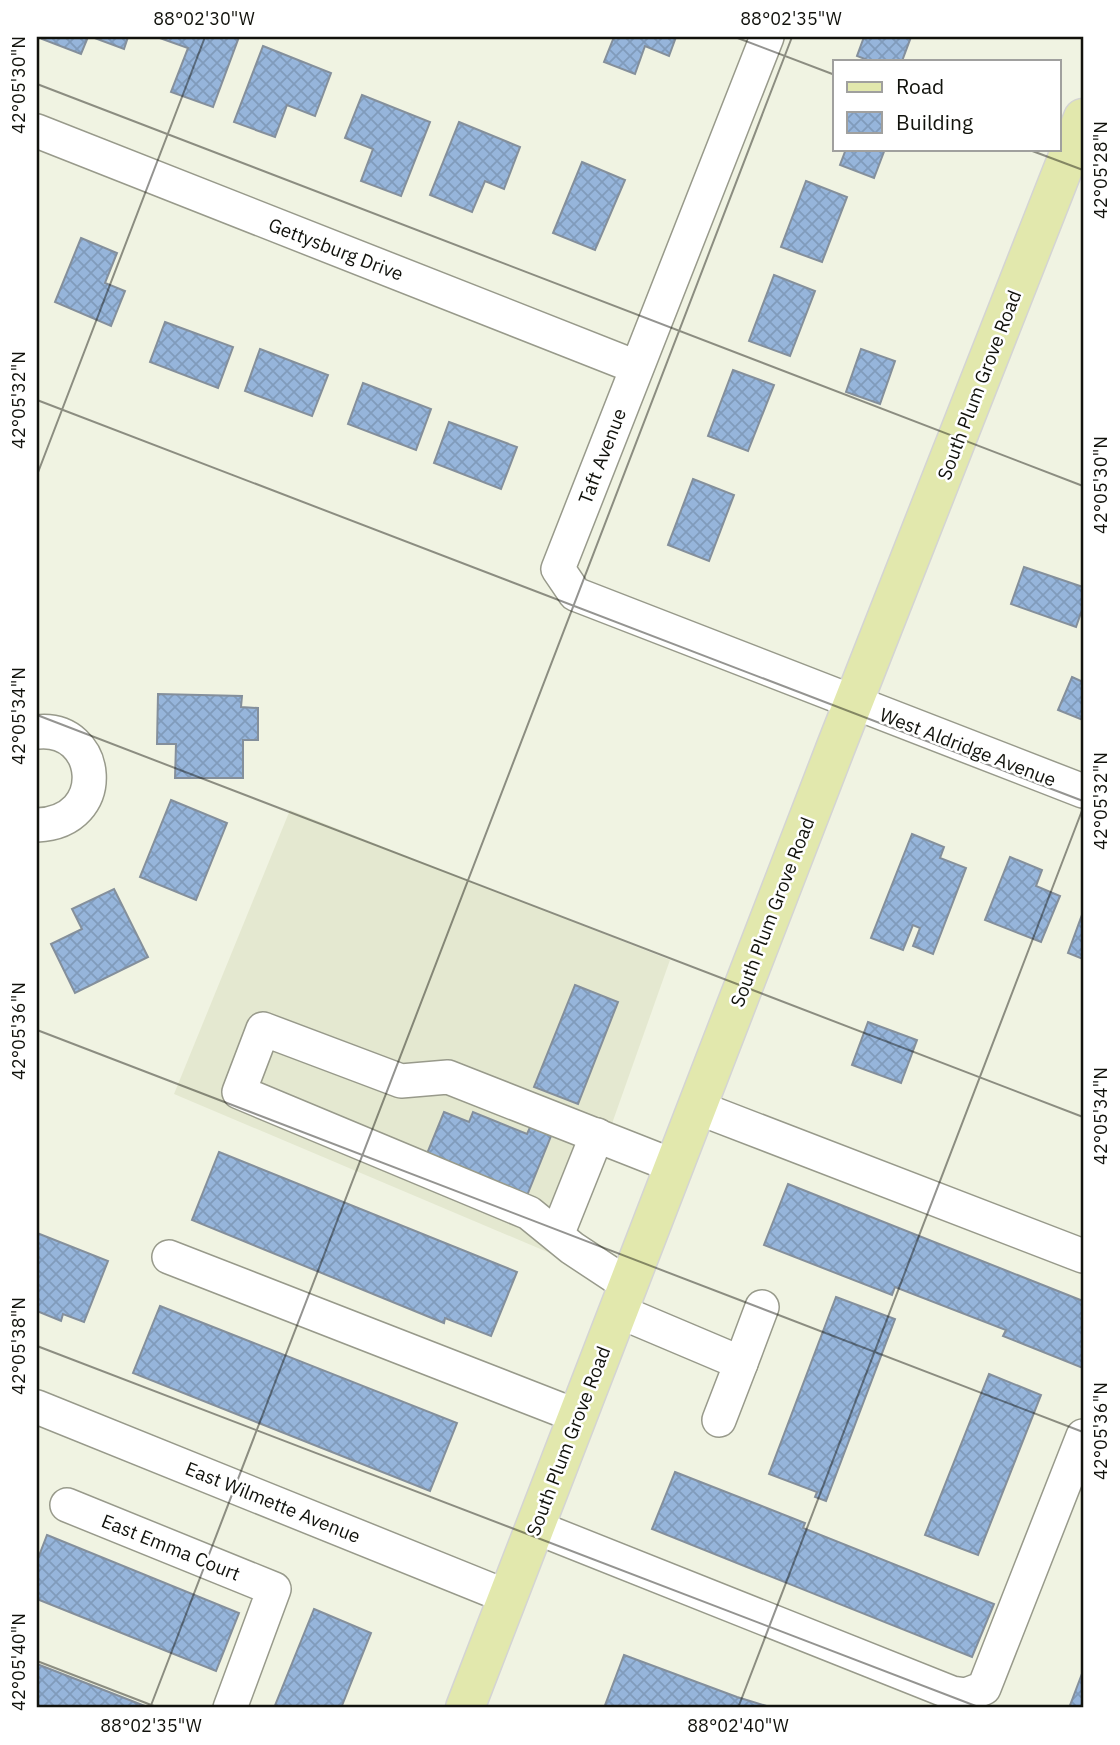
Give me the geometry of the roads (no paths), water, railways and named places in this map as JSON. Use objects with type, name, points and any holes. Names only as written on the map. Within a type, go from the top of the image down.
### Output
[{"type":"main road","name":"South Plum Grove Road","points":[[465,1708],[696,1107],[1083,118]]},
{"type":"street","name":"Taft Avenue","points":[[766,37],[558,569],[575,594],[854,702]]},
{"type":"street","name":"Gettysburg Drive","points":[[37,131],[636,367]]},
{"type":"street","name":"West Aldridge Avenue","points":[[854,702],[1083,791]]},
{"type":"street","points":[[37,732],[56,733],[70,740],[81,751],[90,779],[87,795],[73,814],[52,824],[37,825]]},
{"type":"street","points":[[674,1166],[448,1077],[401,1082],[263,1029],[239,1092],[529,1213],[623,1298],[741,1363]]},
{"type":"street","points":[[696,1107],[1083,1256]]},
{"type":"street","points":[[557,1236],[597,1135]]},
{"type":"street","points":[[169,1257],[578,1416]]},
{"type":"street","points":[[719,1420],[762,1307]]},
{"type":"street","name":"East Wilmette Avenue","points":[[37,1407],[508,1597]]},
{"type":"street","points":[[535,1527],[742,1612],[952,1693],[965,1695],[984,1688],[1083,1436]]},
{"type":"street","name":"East Emma Court","points":[[67,1505],[274,1589],[230,1708]]}]
